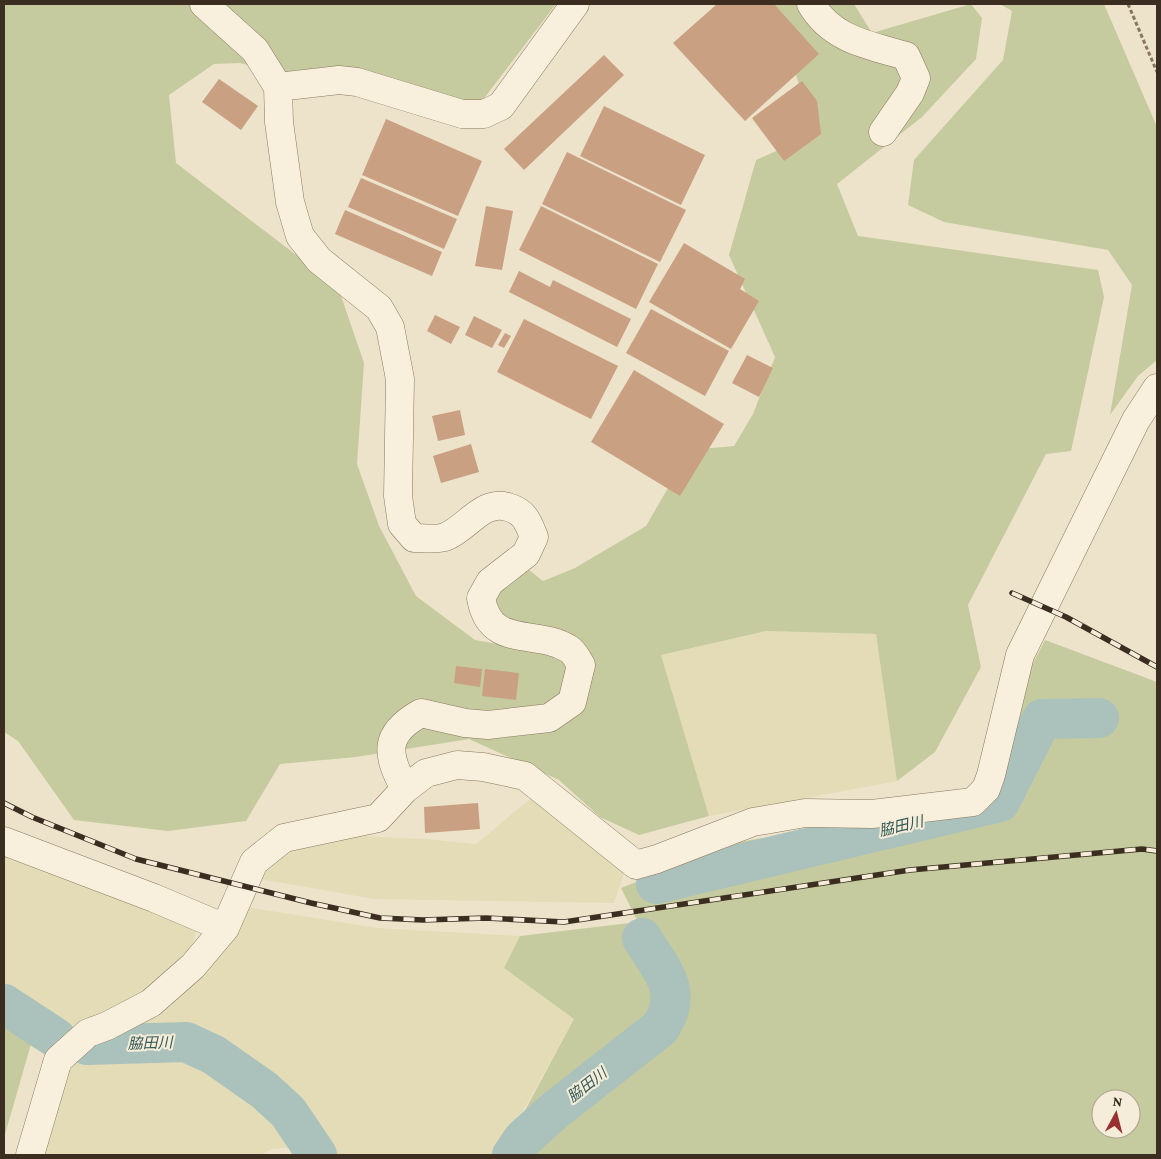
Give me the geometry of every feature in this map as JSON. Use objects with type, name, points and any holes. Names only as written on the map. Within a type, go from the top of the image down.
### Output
[{"type":"street","points":[[204,4],[255,50],[278,87],[279,122],[290,202],[300,236],[319,260],[379,308],[390,327],[400,379],[398,496],[402,524],[414,538],[444,538],[487,508],[500,504],[514,508],[526,516],[534,537],[526,554],[490,582],[481,598],[484,615],[496,630],[558,644],[571,650],[581,664],[572,702],[549,718],[488,725],[465,723],[421,713],[405,722],[395,734],[390,751],[393,767],[405,789]]},
{"type":"street","points":[[278,87],[339,80],[357,82],[462,114],[484,114],[501,106],[575,4]]},
{"type":"street","points":[[811,4],[819,18],[838,34],[863,45],[906,56],[916,78],[910,93],[883,132]]},
{"type":"street","points":[[30,1155],[50,1079],[58,1060],[88,1033],[107,1026],[151,1003],[194,966],[225,928],[254,862],[284,838],[378,818],[405,789],[426,773],[457,765],[483,767],[525,776],[636,865],[657,859],[753,822],[805,812],[872,814],[973,802],[986,790],[991,776],[1020,655],[1136,420],[1157,388]]},
{"type":"street","points":[[4,841],[154,898],[225,928]]},
{"type":"path","points":[[1128,4],[1157,72]]},
{"type":"shaded area","points":[[766,631],[876,634],[897,781],[709,816],[661,655]]},
{"type":"shaded area","points":[[536,794],[625,870],[614,903],[374,899],[255,878],[279,848],[337,835],[425,839],[476,844]]},
{"type":"shaded area","points":[[4,850],[191,918],[196,931],[190,951],[161,983],[73,1030],[4,984]]},
{"type":"shaded area","points":[[247,907],[377,928],[520,936],[504,968],[574,1019],[497,1155],[335,1155],[304,1104],[227,1046],[193,1028],[130,1027]]},
{"type":"shaded area","points":[[158,1045],[191,1050],[217,1060],[275,1105],[304,1146],[271,1149],[261,1155],[41,1155],[62,1076],[81,1054]]},
{"type":"green space","points":[[4,4],[556,4],[466,122],[240,63],[214,64],[169,95],[176,163],[338,287],[364,363],[357,464],[379,526],[416,596],[475,640],[525,649],[486,621],[510,555],[543,581],[575,568],[646,526],[690,450],[734,446],[753,414],[775,357],[729,255],[756,160],[815,134],[795,72],[777,73],[750,4],[854,4],[872,33],[971,4],[982,18],[976,59],[922,117],[837,184],[858,236],[1098,270],[1104,297],[1071,451],[1046,454],[968,605],[981,667],[935,752],[897,781],[876,634],[766,631],[661,655],[709,816],[639,835],[600,817],[559,780],[469,739],[356,757],[280,764],[246,821],[168,831],[74,820],[18,741],[4,732]]},
{"type":"green space","points":[[1000,4],[1104,4],[1157,127],[1157,360],[1138,376],[1110,415],[1132,285],[1108,250],[944,222],[908,205],[914,160],[1003,60],[1012,11]]},
{"type":"green space","points":[[1045,640],[1157,682],[1157,1155],[501,1155],[574,1019],[504,968],[520,936],[638,922],[621,888],[739,842],[966,804],[998,731]]},
{"type":"green space","points":[[4,1004],[31,1044],[4,1138]]},
{"type":"building","points":[[717,4],[774,4],[819,54],[745,121],[673,43]]},
{"type":"building","points":[[604,55],[624,75],[524,170],[504,149]]},
{"type":"building","points":[[219,79],[258,106],[241,130],[202,102]]},
{"type":"building","points":[[802,81],[817,101],[821,134],[784,161],[752,118]]},
{"type":"building","points":[[604,106],[705,155],[681,205],[580,156]]},
{"type":"building","points":[[386,119],[482,161],[458,216],[362,175]]},
{"type":"building","points":[[567,152],[686,210],[660,262],[542,204]]},
{"type":"building","points":[[361,178],[457,219],[444,249],[348,207]]},
{"type":"building","points":[[486,206],[513,211],[502,270],[475,266]]},
{"type":"building","points":[[541,206],[658,264],[636,309],[519,250]]},
{"type":"building","points":[[345,210],[442,252],[432,276],[335,234]]},
{"type":"building","points":[[684,243],[745,279],[740,289],[759,301],[731,349],[649,302]]},
{"type":"building","points":[[519,271],[550,287],[553,280],[631,319],[617,347],[509,292]]},
{"type":"building","points":[[651,309],[729,351],[705,396],[626,353]]},
{"type":"building","points":[[435,315],[460,327],[451,344],[427,331]]},
{"type":"building","points":[[474,316],[502,330],[492,348],[465,335]]},
{"type":"building","points":[[524,319],[618,366],[591,419],[497,372]]},
{"type":"building","points":[[505,333],[511,336],[504,348],[498,345]]},
{"type":"building","points":[[747,355],[773,368],[759,397],[732,383]]},
{"type":"building","points":[[634,370],[724,424],[680,496],[591,442]]},
{"type":"building","points":[[460,410],[465,435],[438,441],[432,416]]},
{"type":"building","points":[[471,444],[479,472],[441,483],[433,456]]},
{"type":"building","points":[[456,666],[482,669],[480,687],[454,683]]},
{"type":"building","points":[[485,669],[519,673],[516,700],[482,696]]},
{"type":"building","points":[[478,803],[480,829],[425,833],[424,807]]},
{"type":"waterway","name":"脇田川","points":[[656,884],[1000,802],[1042,719],[1099,718]]},
{"type":"waterway","name":"脇田川","points":[[512,1155],[523,1139],[554,1111],[660,1028],[667,1015],[670,1003],[668,981],[642,938]]},
{"type":"waterway","name":"脇田川","points":[[4,1004],[56,1038]]},
{"type":"waterway","name":"脇田川","points":[[87,1045],[186,1042],[214,1055],[264,1090],[288,1112],[317,1155]]},
{"type":"railway","points":[[1012,593],[1066,617],[1157,667]]},
{"type":"railway","points":[[4,803],[32,817],[136,859],[311,903],[380,918],[423,920],[486,918],[564,922],[910,870],[1142,849],[1157,851]]}]
